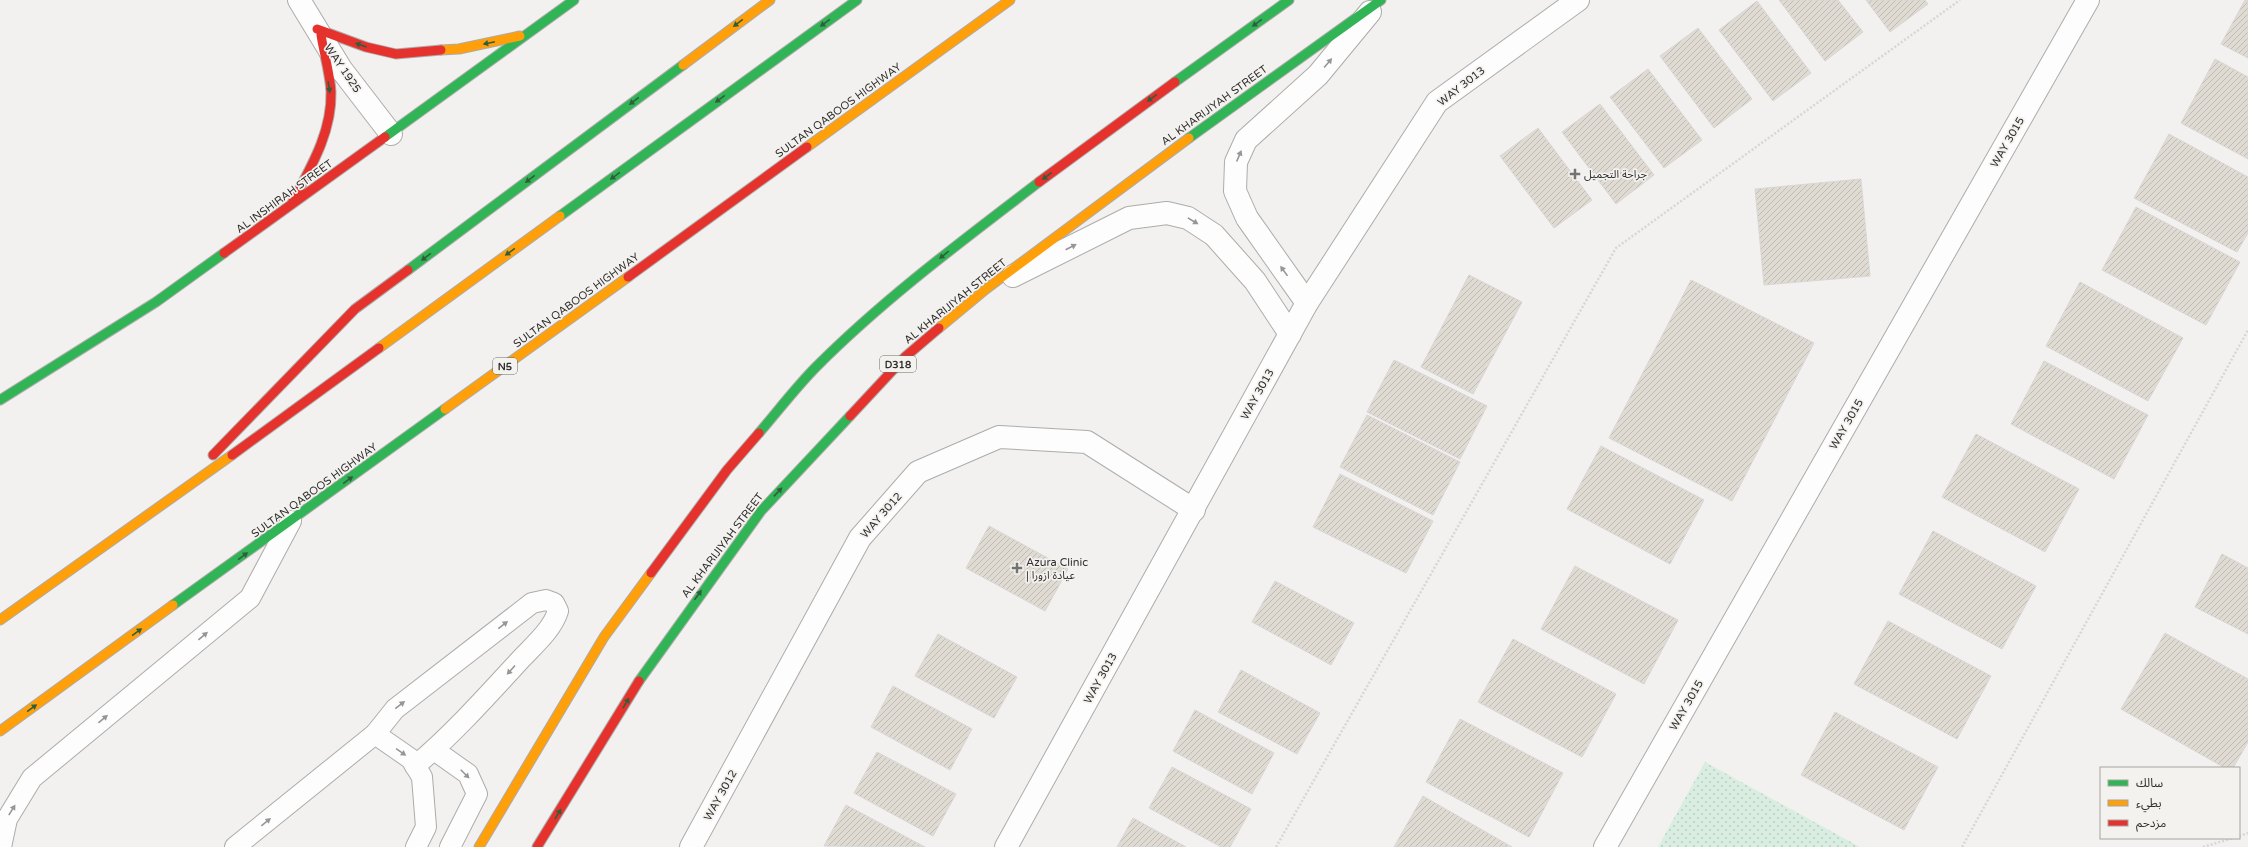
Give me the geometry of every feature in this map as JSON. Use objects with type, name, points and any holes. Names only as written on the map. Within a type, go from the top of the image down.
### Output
[{"type":"main road","name":"AL INSHIRAH STREET","points":[[0,400],[156,302],[391,134],[574,0]]},
{"type":"main road","points":[[171,499],[356,309],[770,0]]},
{"type":"main road","points":[[0,620],[171,499],[857,0]]},
{"type":"main road","name":"SULTAN QABOOS HIGHWAY","points":[[0,731],[1010,0]]},
{"type":"main road","points":[[479,847],[604,637],[727,470],[816,367],[875,311],[946,253],[1108,130],[1289,0]]},
{"type":"main road","name":"AL KHARIJIYAH STREET","points":[[538,847],[649,664],[761,511],[905,357],[986,289],[1176,147],[1380,1]]},
{"type":"main road","points":[[291,205],[314,162],[325,133],[328,119],[331,98],[319,32],[396,54],[459,49],[527,34]]},
{"type":"street","name":"WAY 1925","points":[[299,0],[341,69],[391,134]]},
{"type":"street","name":"WAY 3013","points":[[1006,847],[1194,510],[1307,303],[1437,102],[1578,0]]},
{"type":"street","name":"WAY 3015","points":[[1605,847],[2088,0]]},
{"type":"street","points":[[1307,303],[1247,218],[1235,191],[1236,162],[1246,140],[1318,75],[1380,1]]},
{"type":"street","points":[[986,289],[1129,218],[1167,213],[1188,218],[1214,235],[1255,281],[1290,334]]},
{"type":"street","name":"WAY 3012","points":[[691,847],[860,538],[918,472],[999,437],[1087,442],[1194,510]]},
{"type":"lane","points":[[1,847],[7,819],[32,778],[250,598],[291,521]]},
{"type":"lane","points":[[235,847],[375,734],[395,709],[532,603],[546,600],[554,603],[558,611],[550,628],[490,693],[434,750],[415,766]]},
{"type":"lane","points":[[375,734],[410,759],[422,777],[426,827],[416,847]]},
{"type":"lane","points":[[434,750],[468,774],[477,794],[450,847]]},
{"type":"path","points":[[1276,847],[1616,248],[1960,0]]},
{"type":"path","points":[[1962,847],[2248,330]]},
{"type":"path","points":[[2203,847],[2230,839]]},
{"type":"green space","points":[[1705,762],[1860,847],[1658,847]]},
{"type":"building","points":[[1779,0],[1838,0],[1863,32],[1825,61]]},
{"type":"building","points":[[1866,0],[1925,0],[1928,4],[1890,32]]},
{"type":"building","points":[[2245,0],[2248,0],[2248,58],[2221,44]]},
{"type":"building","points":[[1757,1],[1811,73],[1773,101],[1719,30]]},
{"type":"building","points":[[1698,28],[1752,99],[1714,128],[1660,56]]},
{"type":"building","points":[[2215,59],[2248,77],[2248,159],[2181,123]]},
{"type":"building","points":[[1648,69],[1702,140],[1664,168],[1610,97]]},
{"type":"building","points":[[1600,104],[1654,175],[1616,204],[1562,132]]},
{"type":"building","points":[[1538,128],[1592,200],[1554,228],[1500,156]]},
{"type":"building","points":[[2169,134],[2248,177],[2248,233],[2237,252],[2134,198]]},
{"type":"building","points":[[1861,179],[1870,276],[1764,285],[1755,189]]},
{"type":"building","points":[[2136,207],[2240,262],[2206,325],[2102,270]]},
{"type":"building","points":[[1469,275],[1522,302],[1473,394],[1421,367]]},
{"type":"building","points":[[1691,280],[1814,343],[1732,501],[1609,438]]},
{"type":"building","points":[[2080,282],[2183,338],[2148,401],[2046,346]]},
{"type":"building","points":[[1394,360],[1487,406],[1460,459],[1367,412]]},
{"type":"building","points":[[2044,361],[2148,415],[2114,479],[2011,424]]},
{"type":"building","points":[[1367,415],[1460,462],[1433,515],[1340,467]]},
{"type":"building","points":[[1976,434],[2079,489],[2045,552],[1942,497]]},
{"type":"building","points":[[1601,446],[1704,500],[1670,564],[1567,509]]},
{"type":"building","points":[[1340,474],[1433,521],[1406,573],[1313,527]]},
{"type":"building","name":"Azura Clinic | عيادة ازورا","points":[[989,526],[1068,569],[1045,611],[966,568]]},
{"type":"building","points":[[1933,531],[2036,586],[2002,649],[1899,594]]},
{"type":"building","points":[[2222,554],[2248,568],[2248,634],[2195,607]]},
{"type":"building","points":[[1575,566],[1678,620],[1644,684],[1541,629]]},
{"type":"building","points":[[1275,581],[1354,623],[1331,665],[1252,622]]},
{"type":"building","points":[[1888,621],[1991,676],[1957,739],[1854,684]]},
{"type":"building","points":[[2165,633],[2248,679],[2248,742],[2234,767],[2223,767],[2121,709]]},
{"type":"building","points":[[938,634],[1017,677],[994,718],[915,676]]},
{"type":"building","points":[[1513,639],[1616,694],[1582,757],[1478,702]]},
{"type":"building","points":[[1241,670],[1320,713],[1297,754],[1218,712]]},
{"type":"building","points":[[893,686],[972,729],[950,770],[871,727]]},
{"type":"building","points":[[1195,710],[1274,753],[1252,794],[1173,751]]},
{"type":"building","points":[[1835,712],[1938,767],[1904,830],[1801,775]]},
{"type":"building","points":[[1460,719],[1563,773],[1529,837],[1426,782]]},
{"type":"building","points":[[877,752],[956,794],[933,836],[854,793]]},
{"type":"building","points":[[1172,767],[1251,809],[1230,847],[1221,847],[1149,808]]},
{"type":"building","points":[[1423,796],[1512,847],[1394,847]]},
{"type":"building","points":[[846,805],[925,847],[824,846]]},
{"type":"building","points":[[1133,818],[1186,847],[1117,847]]},
{"type":"traffic: fast","points":[[385,137],[574,0]]},
{"type":"traffic: fast","points":[[560,216],[857,0]]},
{"type":"traffic: fast","points":[[1175,82],[1289,0]]},
{"type":"traffic: fast","points":[[1189,138],[1381,0]]},
{"type":"traffic: fast","points":[[408,270],[683,65]]},
{"type":"traffic: fast","points":[[759,433],[809,374],[843,341],[897,293],[1039,182]]},
{"type":"traffic: fast","points":[[0,400],[156,302],[224,253]]},
{"type":"traffic: fast","points":[[173,605],[445,409]]},
{"type":"traffic: fast","points":[[639,681],[761,511],[850,416]]},
{"type":"traffic: slow","points":[[683,65],[770,0]]},
{"type":"traffic: slow","points":[[807,147],[1010,0]]},
{"type":"traffic: slow","points":[[441,50],[459,49],[520,36]]},
{"type":"traffic: slow","points":[[939,328],[986,289],[1189,138]]},
{"type":"traffic: slow","points":[[379,348],[560,216]]},
{"type":"traffic: slow","points":[[445,409],[628,277]]},
{"type":"traffic: slow","points":[[0,620],[232,455]]},
{"type":"traffic: slow","points":[[479,847],[604,637],[651,573]]},
{"type":"traffic: slow","points":[[0,731],[173,605]]},
{"type":"traffic: jam","points":[[317,29],[366,47],[396,54],[441,50]]},
{"type":"traffic: jam","points":[[293,201],[319,149],[328,121],[331,92],[321,35]]},
{"type":"traffic: jam","points":[[1039,182],[1175,82]]},
{"type":"traffic: jam","points":[[224,253],[385,137]]},
{"type":"traffic: jam","points":[[628,277],[807,147]]},
{"type":"traffic: jam","points":[[213,455],[355,309],[408,270]]},
{"type":"traffic: jam","points":[[850,416],[905,357],[939,328]]},
{"type":"traffic: jam","points":[[232,455],[379,348]]},
{"type":"traffic: jam","points":[[651,573],[727,470],[759,433]]},
{"type":"traffic: jam","points":[[537,847],[639,681]]},
{"type":"place","name":"جراحة التجميل","points":[[1575,174]]},
{"type":"place","name":"Azura Clinic | عيادة ازورا","points":[[1017,568]]}]
